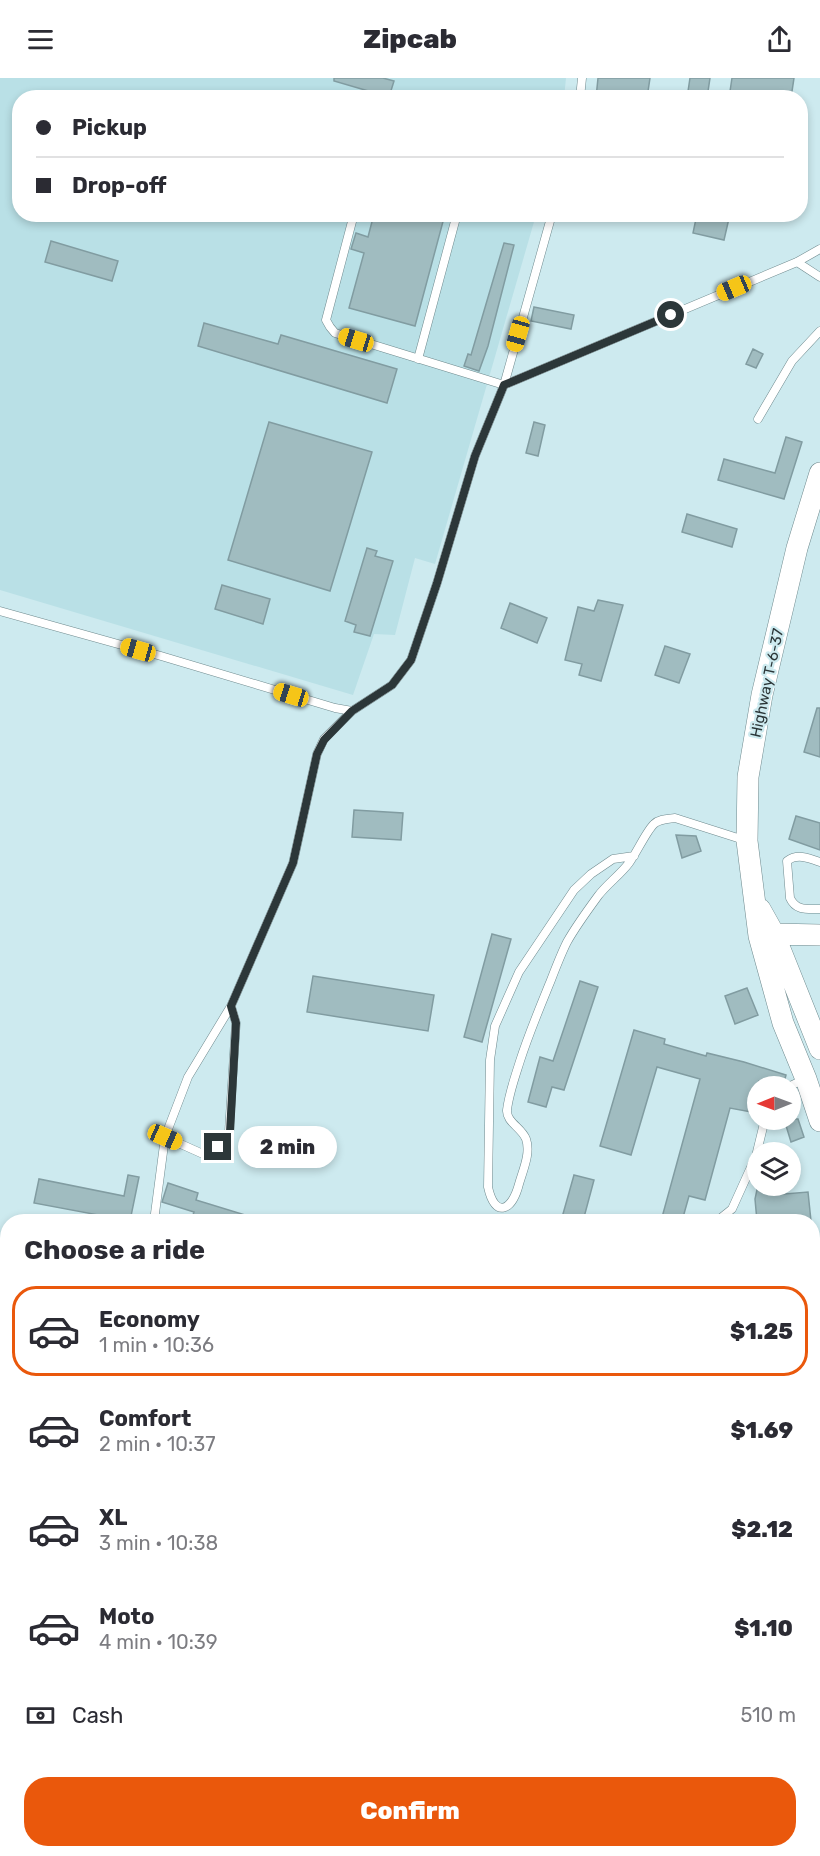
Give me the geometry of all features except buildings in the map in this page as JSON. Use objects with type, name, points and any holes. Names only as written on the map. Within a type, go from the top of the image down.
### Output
[{"type":"main road","name":"Highway T-6-37","points":[[820,473],[798,548],[762,695],[748,777],[747,841],[754,899],[766,935],[820,1049]]},
{"type":"main road","points":[[766,935],[820,934]]},
{"type":"main road","name":"Highway T-6-37","points":[[766,935],[783,1023],[796,1076]]},
{"type":"main road","name":"Highway T-6-37","points":[[801,1087],[820,1121]]},
{"type":"lane","points":[[352,222],[326,320],[335,333],[504,385],[797,262],[820,249]]},
{"type":"lane","points":[[418,359],[455,222]]},
{"type":"lane","points":[[155,1214],[165,1137],[188,1077],[231,1006],[293,863],[317,754],[324,740],[352,711],[392,685],[411,660],[475,456],[504,385],[550,222]]},
{"type":"lane","points":[[797,262],[820,277]]},
{"type":"lane","points":[[758,419],[792,361],[820,331]]},
{"type":"lane","points":[[0,611],[334,708],[352,711]]},
{"type":"lane","points":[[634,856],[613,859],[591,874],[574,890],[519,972],[495,1026],[489,1081],[488,1187],[492,1202],[501,1208],[513,1203],[528,1150],[522,1132],[508,1117],[512,1087],[530,1030],[567,942],[599,894],[634,856],[653,825],[664,819],[675,818],[747,841]]},
{"type":"lane","points":[[820,862],[800,856],[792,857],[787,861],[790,898],[793,903],[798,908],[820,909]]},
{"type":"lane","points":[[165,1137],[203,1154],[211,1153],[230,1132],[236,1023],[231,1006]]},
{"type":"lane","points":[[726,1214],[732,1209],[756,1156],[762,1130]]},
{"type":"shaded area","points":[[0,78],[566,78],[565,90],[12,90],[12,222],[534,222],[435,564],[415,558],[395,635],[374,634],[353,695],[0,590]]},
{"type":"route","points":[[218,1147],[230,1132],[236,1023],[231,1006],[293,863],[317,754],[324,740],[352,711],[392,685],[411,660],[475,456],[504,385],[671,315]]}]
